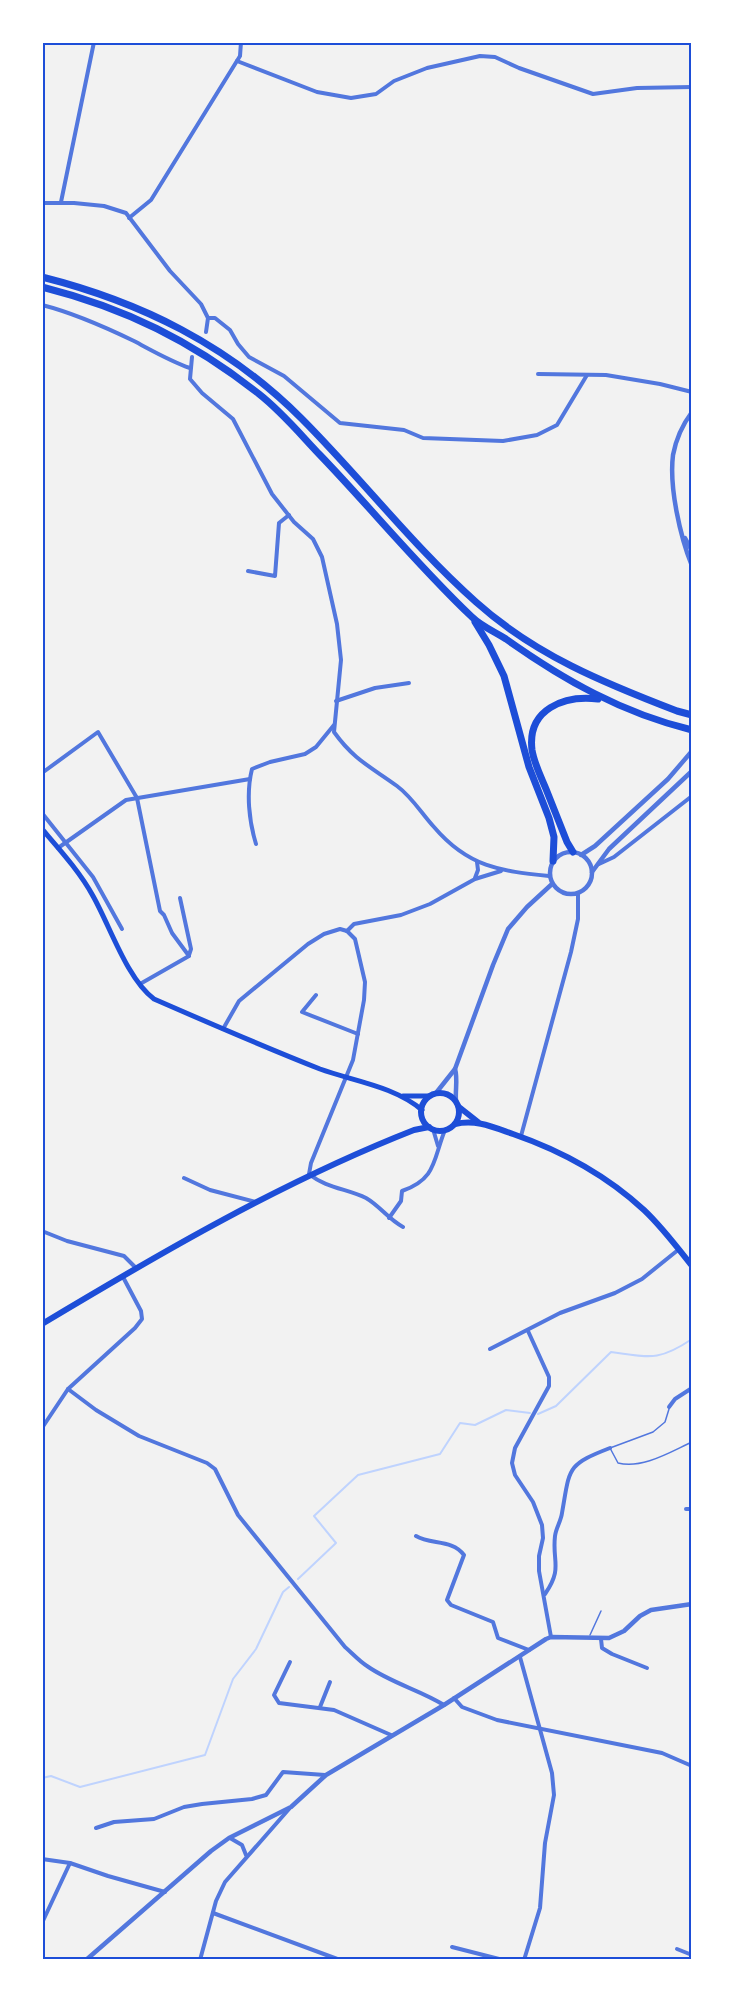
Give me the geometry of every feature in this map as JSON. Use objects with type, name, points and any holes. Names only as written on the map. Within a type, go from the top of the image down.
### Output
[{"type":"highway","points":[[42,277],[121,300],[173,324],[222,353],[300,417],[439,566],[476,603],[509,629],[545,653],[580,672],[645,699],[692,715]]},
{"type":"highway","points":[[42,287],[116,309],[168,333],[216,361],[261,395],[294,425],[474,619],[540,664],[603,699],[692,730]]},
{"type":"highway","points":[[474,619],[504,676],[529,767],[549,818],[554,837],[553,861]]},
{"type":"highway","points":[[573,852],[533,757],[532,739],[534,729],[543,713],[559,701],[575,697],[603,699]]},
{"type":"main road","points":[[42,829],[92,894],[139,985],[154,999],[323,1070],[401,1096],[422,1113],[431,1128]]},
{"type":"main road","points":[[401,1096],[447,1094],[478,1122],[548,1146],[571,1157],[643,1210],[692,1266]]},
{"type":"main road","points":[[414,1130],[426,1100],[433,1095]]},
{"type":"main road","points":[[455,1124],[459,1113],[458,1104]]},
{"type":"main road","points":[[42,1324],[123,1276],[309,1174],[414,1130],[431,1128],[445,1130],[455,1124],[478,1122]]},
{"type":"street","points":[[61,202],[94,42]]},
{"type":"street","points":[[129,218],[151,200],[240,56],[241,42]]},
{"type":"street","points":[[237,61],[317,92],[351,98],[376,94],[394,81],[427,68],[480,56],[495,57],[519,68],[593,94],[641,88],[692,87]]},
{"type":"street","points":[[42,203],[61,202],[104,206],[126,213],[170,271],[201,304],[208,318],[206,332]]},
{"type":"street","points":[[42,305],[66,311],[134,341],[172,362],[190,368]]},
{"type":"street","points":[[208,318],[215,318],[230,330],[237,344],[249,357],[284,376],[340,423],[404,430],[423,438],[503,441],[537,435],[557,425],[587,375]]},
{"type":"street","points":[[192,357],[190,379],[202,393],[233,419],[272,494],[313,539],[322,557],[341,660],[334,732],[346,750],[398,787],[454,849],[477,862],[502,870],[549,876]]},
{"type":"street","points":[[538,374],[606,375],[692,392]]},
{"type":"street","points":[[692,411],[680,432],[674,453],[673,470],[681,531],[692,566]]},
{"type":"street","points":[[248,571],[275,576],[279,523],[289,515]]},
{"type":"street","points":[[681,531],[692,551]]},
{"type":"street","points":[[336,701],[375,688],[409,683]]},
{"type":"street","points":[[256,844],[250,826],[252,769],[270,762],[305,754],[315,747],[334,724]]},
{"type":"street","points":[[42,773],[98,732],[137,798],[160,910],[172,933],[189,956]]},
{"type":"street","points":[[581,855],[602,840],[668,779],[692,751]]},
{"type":"street","points":[[592,872],[589,862],[573,852],[564,853],[553,861],[549,876],[552,884],[564,894],[578,893],[590,883],[592,872],[609,849],[692,771]]},
{"type":"street","points":[[58,848],[126,800],[250,779]]},
{"type":"street","points":[[596,866],[614,857],[692,796]]},
{"type":"street","points":[[42,813],[93,877],[122,929]]},
{"type":"street","points":[[475,879],[478,870],[477,862]]},
{"type":"street","points":[[347,931],[354,924],[401,915],[430,904],[475,879],[502,870]]},
{"type":"street","points":[[433,1095],[455,1069],[505,936],[518,916],[552,884]]},
{"type":"street","points":[[521,1137],[571,952],[578,919],[578,893]]},
{"type":"street","points":[[139,985],[189,956],[191,949],[180,898]]},
{"type":"street","points":[[224,1029],[239,1001],[308,944],[324,934],[340,929],[347,931],[355,939],[365,982],[353,1060],[311,1163],[309,1174],[316,1180],[368,1199],[403,1227]]},
{"type":"street","points":[[316,995],[302,1012],[358,1034]]},
{"type":"street","points":[[455,1069],[458,1104]]},
{"type":"street","points":[[431,1128],[438,1149]]},
{"type":"street","points":[[389,1218],[401,1201],[402,1191],[423,1181],[432,1171],[445,1130]]},
{"type":"street","points":[[184,1178],[210,1190],[256,1202]]},
{"type":"street","points":[[42,1231],[67,1241],[124,1256],[136,1269]]},
{"type":"street","points":[[490,1349],[560,1313],[633,1284],[678,1250]]},
{"type":"street","points":[[42,1428],[68,1389],[142,1319],[141,1311],[123,1276]]},
{"type":"street","points":[[528,1331],[549,1377],[549,1386],[515,1448],[512,1463],[516,1475],[533,1502],[542,1525],[543,1538],[538,1556],[538,1571],[551,1637]]},
{"type":"street","points":[[669,1407],[675,1399],[692,1388]]},
{"type":"street","points":[[68,1389],[96,1410],[139,1436],[207,1463],[215,1469],[238,1515],[345,1647],[366,1666],[444,1705]]},
{"type":"street","points":[[544,1594],[553,1582],[557,1570],[555,1536],[562,1514],[564,1490],[570,1475],[576,1464],[610,1448]]},
{"type":"street","points":[[686,1509],[692,1509]]},
{"type":"street","points":[[416,1536],[423,1540],[440,1542],[458,1548],[464,1555],[447,1600],[451,1605],[493,1622],[498,1638],[529,1650]]},
{"type":"street","points":[[200,1960],[216,1901],[225,1882],[291,1807],[326,1775],[444,1705],[551,1637],[601,1639],[616,1636],[645,1612],[692,1604]]},
{"type":"street","points":[[601,1639],[602,1648],[647,1668]]},
{"type":"street","points":[[520,1658],[552,1773],[554,1795],[544,1843],[540,1908],[524,1960]]},
{"type":"street","points":[[290,1662],[274,1695],[279,1703],[334,1710],[391,1735]]},
{"type":"street","points":[[320,1707],[330,1682]]},
{"type":"street","points":[[454,1698],[462,1707],[497,1720],[662,1753],[692,1766]]},
{"type":"street","points":[[96,1828],[114,1822],[154,1819],[184,1807],[252,1799],[266,1795],[283,1772],[326,1775]]},
{"type":"street","points":[[86,1960],[211,1851],[230,1838],[291,1807]]},
{"type":"street","points":[[230,1838],[242,1845],[246,1856]]},
{"type":"street","points":[[42,1859],[70,1863],[165,1892]]},
{"type":"street","points":[[42,1923],[70,1863]]},
{"type":"street","points":[[213,1913],[340,1960]]},
{"type":"street","points":[[452,1947],[503,1960]]},
{"type":"street","points":[[677,1949],[692,1955]]},
{"type":"lane","points":[[669,1407],[665,1422],[653,1432],[610,1448],[618,1462],[627,1465],[657,1459],[692,1442]]},
{"type":"lane","points":[[589,1639],[601,1611]]},
{"type":"waterway","points":[[538,1414],[556,1406],[611,1352],[644,1356],[661,1355],[692,1339]]},
{"type":"waterway","points":[[298,1579],[336,1543],[314,1516],[358,1475],[440,1454],[460,1423],[475,1425],[506,1410],[530,1413]]},
{"type":"waterway","points":[[42,1778],[51,1776],[80,1787],[205,1755],[233,1679],[256,1649],[283,1592],[289,1587]]}]
